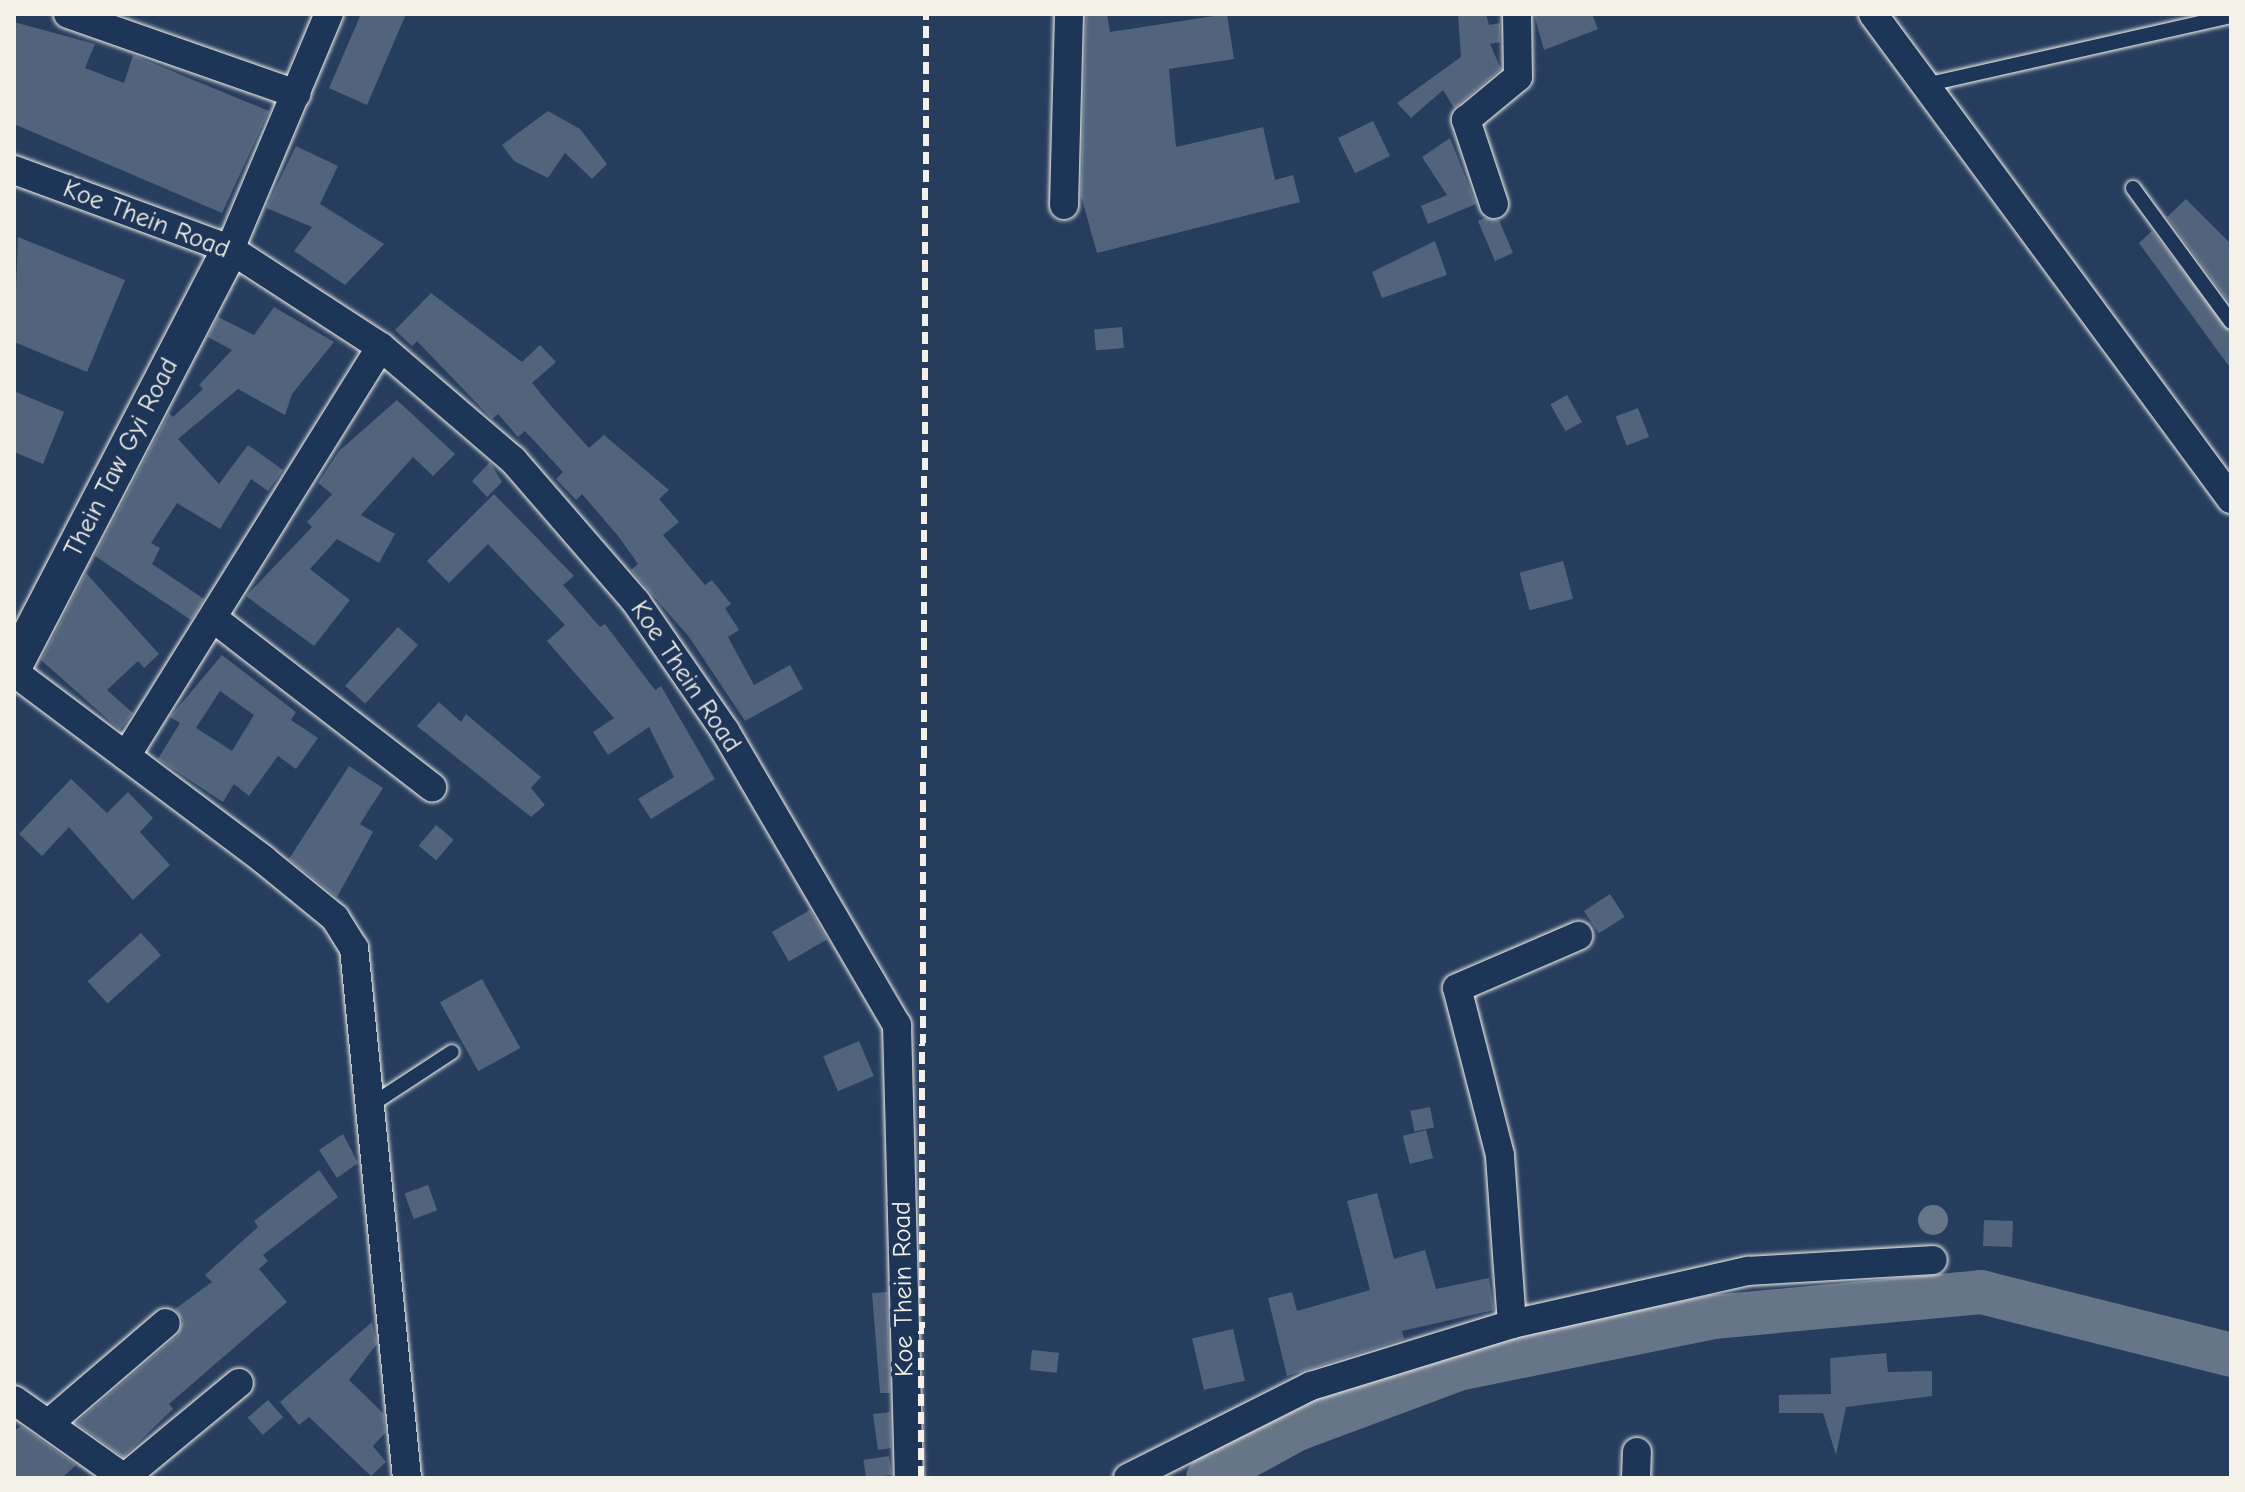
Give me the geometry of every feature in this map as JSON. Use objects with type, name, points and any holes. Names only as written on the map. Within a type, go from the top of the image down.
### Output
[{"type":"street","points":[[68,14],[296,94]]},
{"type":"street","points":[[230,249],[329,14]]},
{"type":"street","points":[[1064,205],[1069,14]]},
{"type":"street","points":[[1494,204],[1466,120],[1518,77],[1517,14]]},
{"type":"street","points":[[1873,14],[2231,499]]},
{"type":"street","name":"Koe Thein Road","points":[[14,170],[230,249],[381,347],[513,460],[636,602],[725,731],[897,1025],[909,1478]]},
{"type":"street","name":"Thein Taw Gyi Road","points":[[14,669],[230,249]]},
{"type":"street","points":[[126,756],[381,347]]},
{"type":"street","points":[[213,618],[432,787]]},
{"type":"street","points":[[14,669],[335,918],[354,948],[374,1103],[404,1474]]},
{"type":"street","points":[[1512,1324],[1500,1155],[1457,988],[1578,936]]},
{"type":"street","points":[[1128,1478],[1311,1386],[1512,1324],[1748,1271],[1933,1260]]},
{"type":"street","points":[[48,1424],[166,1323]]},
{"type":"street","points":[[14,1400],[123,1478],[239,1383]]},
{"type":"lane","points":[[1925,85],[2231,16]]},
{"type":"lane","points":[[2133,188],[2231,322]]},
{"type":"lane","points":[[374,1103],[452,1052]]},
{"type":"water","points":[[1933,1205],[1944,1209],[1948,1220],[1944,1231],[1933,1235],[1922,1231],[1918,1220],[1922,1209]]},
{"type":"building","points":[[361,14],[406,14],[367,105],[329,88]]},
{"type":"building","points":[[1086,14],[1107,14],[1110,32],[1227,14],[1234,59],[1169,69],[1176,147],[1263,127],[1275,180],[1293,175],[1300,202],[1097,253],[1081,196]]},
{"type":"building","points":[[1458,14],[1486,14],[1489,25],[1500,23],[1500,42],[1490,44],[1501,69],[1454,108],[1443,90],[1411,118],[1397,103],[1461,57]]},
{"type":"building","points":[[1534,14],[1592,14],[1598,29],[1544,50]]},
{"type":"building","points":[[14,22],[95,44],[85,68],[124,83],[133,55],[269,111],[222,213],[14,124]]},
{"type":"building","points":[[548,111],[580,129],[607,164],[592,179],[565,153],[548,178],[514,161],[502,145]]},
{"type":"building","points":[[1373,121],[1390,156],[1355,173],[1338,138]]},
{"type":"building","points":[[1450,138],[1476,204],[1428,224],[1421,206],[1447,195],[1422,157]]},
{"type":"building","points":[[296,146],[338,166],[320,204],[384,244],[345,285],[294,251],[312,227],[266,208]]},
{"type":"building","points":[[2186,199],[2231,244],[2231,305],[2167,217]]},
{"type":"building","points":[[1485,218],[1499,220],[1513,253],[1495,261],[1478,221]]},
{"type":"building","points":[[2152,231],[2231,332],[2231,369],[2139,243]]},
{"type":"building","points":[[18,237],[125,280],[87,372],[14,342]]},
{"type":"building","points":[[1435,241],[1447,275],[1382,298],[1372,272]]},
{"type":"building","points":[[431,293],[522,362],[540,345],[556,362],[532,383],[589,448],[604,435],[669,490],[659,499],[679,522],[663,535],[705,585],[712,580],[731,604],[725,608],[739,630],[728,637],[754,685],[790,665],[803,689],[745,721],[689,637],[631,570],[638,564],[619,537],[582,494],[576,500],[556,479],[563,472],[525,431],[518,437],[498,414],[492,419],[417,341],[412,346],[395,330]]},
{"type":"building","points":[[274,307],[334,342],[292,394],[285,415],[238,389],[178,439],[219,484],[248,445],[283,470],[268,491],[251,479],[220,529],[177,503],[151,543],[160,548],[152,564],[204,599],[191,620],[95,556],[169,413],[173,417],[203,389],[199,385],[232,350],[208,337],[218,317],[254,335]]},
{"type":"building","points":[[1122,327],[1124,348],[1096,350],[1094,329]]},
{"type":"building","points":[[14,391],[64,412],[43,464],[14,452]]},
{"type":"building","points":[[1567,395],[1582,422],[1565,431],[1550,404]]},
{"type":"building","points":[[397,400],[455,454],[433,476],[413,457],[361,515],[395,534],[379,563],[337,539],[310,569],[350,600],[314,646],[246,596],[312,527],[307,522],[332,494],[318,483],[339,451]]},
{"type":"building","points":[[1638,408],[1649,437],[1627,446],[1616,417]]},
{"type":"building","points":[[490,462],[502,482],[487,497],[472,481]]},
{"type":"building","points":[[494,494],[574,576],[563,585],[600,627],[605,624],[655,690],[661,686],[715,779],[651,819],[638,799],[674,777],[649,727],[608,755],[593,732],[614,718],[547,641],[565,625],[488,544],[449,583],[427,561]]},
{"type":"building","points":[[1563,561],[1573,599],[1530,610],[1520,573]]},
{"type":"building","points":[[86,573],[159,654],[144,668],[138,661],[107,690],[133,713],[120,730],[41,660]]},
{"type":"building","points":[[398,627],[418,645],[365,704],[345,686]]},
{"type":"building","points":[[222,655],[296,712],[291,720],[318,738],[296,769],[278,756],[249,796],[234,784],[223,802],[158,759],[180,723],[170,717]],"holes":[[[220,691],[254,715],[232,751],[196,728]]]},
{"type":"building","points":[[439,702],[461,722],[466,714],[541,777],[531,788],[545,805],[531,817],[417,726]]},
{"type":"building","points":[[349,766],[383,788],[360,824],[373,832],[337,897],[289,859]]},
{"type":"building","points":[[71,779],[107,813],[128,792],[153,818],[140,832],[170,865],[133,900],[69,827],[42,856],[19,834]]},
{"type":"building","points":[[436,825],[454,840],[436,860],[419,846]]},
{"type":"building","points":[[1610,894],[1625,917],[1599,934],[1584,911]]},
{"type":"building","points":[[810,910],[827,939],[789,961],[772,932]]},
{"type":"building","points":[[141,933],[161,955],[108,1003],[87,981]]},
{"type":"building","points":[[482,979],[520,1048],[478,1071],[440,1002]]},
{"type":"building","points":[[859,1041],[874,1076],[838,1091],[823,1056]]},
{"type":"building","points":[[1430,1107],[1434,1128],[1414,1131],[1410,1111]]},
{"type":"building","points":[[1426,1130],[1433,1158],[1410,1164],[1403,1136]]},
{"type":"building","points":[[343,1134],[358,1163],[337,1178],[319,1150]]},
{"type":"building","points":[[319,1170],[338,1197],[263,1255],[268,1261],[259,1269],[287,1302],[169,1404],[173,1409],[123,1457],[76,1423],[177,1336],[183,1321],[175,1309],[212,1282],[205,1275],[258,1227],[254,1221]]},
{"type":"building","points":[[428,1185],[437,1210],[414,1219],[405,1194]]},
{"type":"building","points":[[1377,1193],[1394,1259],[1425,1250],[1436,1289],[1489,1278],[1494,1310],[1402,1331],[1404,1339],[1287,1376],[1268,1298],[1292,1292],[1297,1311],[1370,1290],[1347,1201]]},
{"type":"building","points":[[1984,1220],[2013,1221],[2012,1247],[1983,1246]]},
{"type":"building","points":[[887,1292],[890,1393],[880,1393],[872,1293]]},
{"type":"building","points":[[372,1322],[377,1344],[349,1380],[384,1414],[385,1433],[373,1446],[386,1462],[371,1476],[309,1417],[299,1425],[280,1402]]},
{"type":"building","points":[[1233,1329],[1245,1381],[1204,1390],[1192,1338]]},
{"type":"building","points":[[1032,1350],[1059,1353],[1057,1373],[1030,1370]]},
{"type":"building","points":[[1886,1353],[1888,1372],[1932,1371],[1932,1396],[1846,1407],[1836,1455],[1823,1413],[1779,1413],[1779,1395],[1831,1394],[1830,1358]]},
{"type":"building","points":[[268,1400],[283,1417],[263,1435],[248,1418]]},
{"type":"building","points":[[890,1412],[891,1448],[878,1450],[873,1414]]},
{"type":"building","points":[[21,1426],[76,1465],[62,1478],[14,1478],[14,1431]]},
{"type":"building","points":[[889,1456],[892,1475],[866,1478],[863,1460]]},
{"type":"waterway","points":[[1208,1478],[1295,1430],[1458,1369],[1713,1317],[1981,1292],[2231,1355]]},
{"type":"railway","points":[[921,1478],[926,14]]}]
